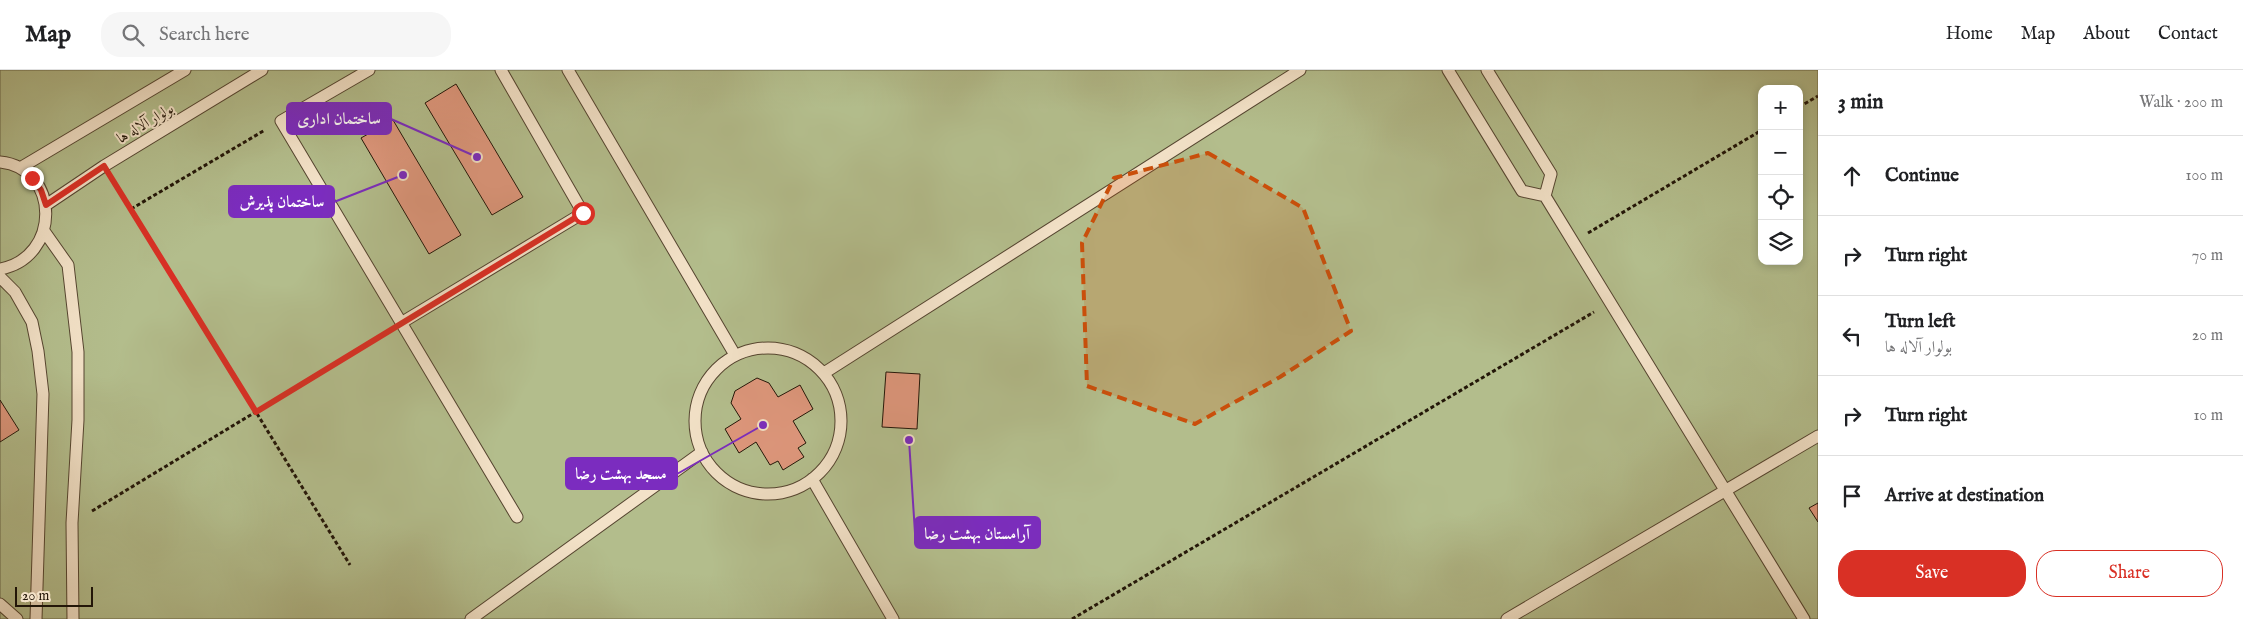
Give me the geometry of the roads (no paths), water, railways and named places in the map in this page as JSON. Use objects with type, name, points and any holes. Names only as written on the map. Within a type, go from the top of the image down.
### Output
[{"type":"lane","name":"بولوار آلاله ها","points":[[20,168],[185,70]]},
{"type":"lane","name":"بولوار آلاله ها","points":[[46,205],[104,166],[262,70]]},
{"type":"lane","points":[[369,70],[281,121],[517,517]]},
{"type":"lane","points":[[401,324],[583,213],[500,70]]},
{"type":"lane","points":[[568,70],[735,355]]},
{"type":"lane","points":[[824,372],[1300,70]]},
{"type":"lane","points":[[1448,70],[1522,191],[1545,196],[1804,619]]},
{"type":"lane","points":[[1487,70],[1551,174],[1545,196]]},
{"type":"lane","points":[[0,162],[20,168],[36,184],[46,205],[47,218],[44,232],[37,246],[25,259],[10,267],[0,268]]},
{"type":"lane","points":[[44,232],[68,265],[78,352],[78,420],[72,524],[73,619]]},
{"type":"lane","points":[[0,277],[14,292],[32,322],[38,351],[43,394],[36,619]]},
{"type":"lane","points":[[758,348],[782,349],[805,357],[824,372],[836,393],[842,416],[839,440],[829,462],[812,479],[793,490],[772,494],[751,492],[731,484],[714,470],[702,452],[695,431],[696,408],[703,386],[717,368],[735,355],[758,348]]},
{"type":"lane","points":[[1507,619],[1818,436]]},
{"type":"lane","points":[[471,619],[702,452]]},
{"type":"lane","points":[[812,479],[893,619]]},
{"type":"lane","points":[[0,604],[17,619]]},
{"type":"place","name":"ساختمان اداری","points":[[477,157]]},
{"type":"place","name":"ساختمان پذیرش","points":[[403,175]]},
{"type":"place","name":"مسجد بهشت رضا","points":[[763,425]]},
{"type":"place","name":"آرامستان بهشت رضا","points":[[909,440]]}]
